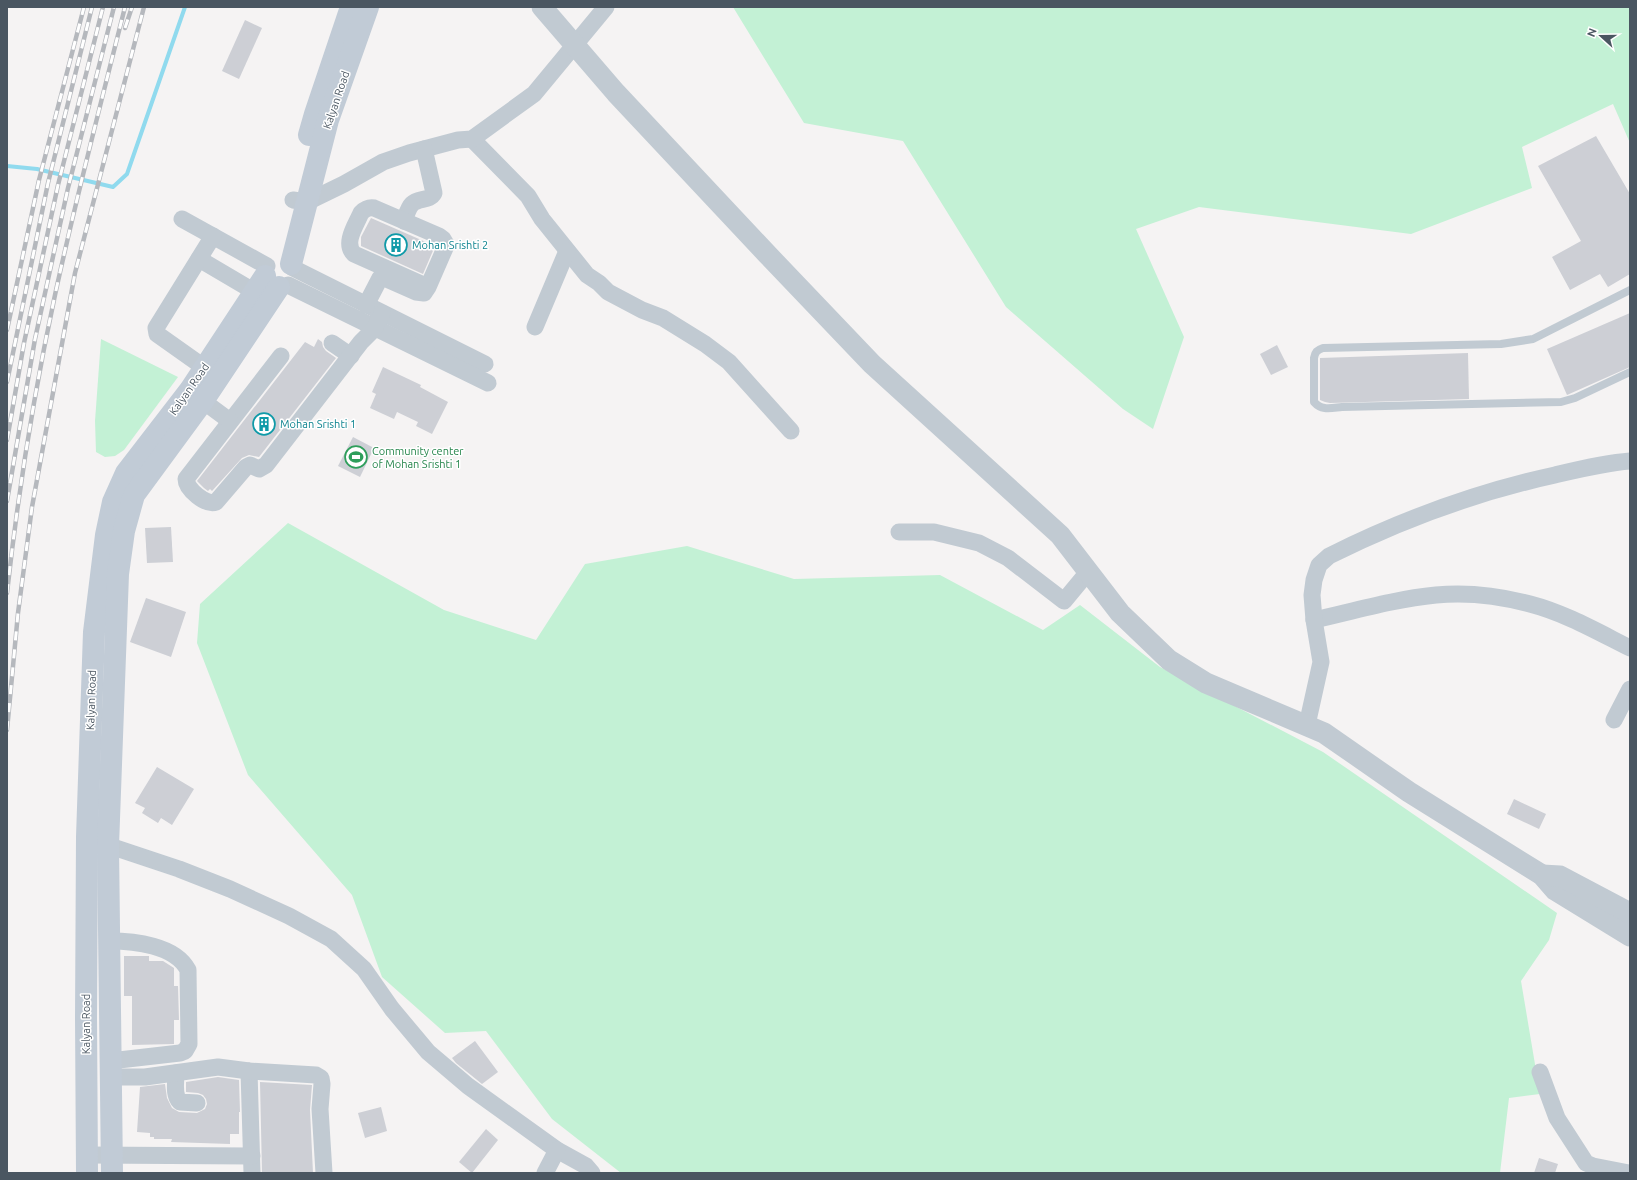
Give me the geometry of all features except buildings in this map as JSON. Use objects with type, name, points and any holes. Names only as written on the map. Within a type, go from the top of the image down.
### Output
[{"type":"main road","name":"Kalyan Road","points":[[300,201],[314,114],[351,7]]},
{"type":"main road","name":"Kalyan Road","points":[[87,1164],[87,837],[94,632],[106,535],[203,401],[277,275],[300,201],[368,7]]},
{"type":"main road","name":"Kalyan Road","points":[[112,1164],[108,846],[118,574],[124,531],[113,502],[126,474],[277,275]]},
{"type":"street","points":[[542,7],[576,44],[616,93],[766,254],[861,353],[1060,535],[1120,613],[1169,660],[1206,683],[1324,733],[1409,792],[1542,875],[1554,890],[1630,936]]},
{"type":"street","points":[[300,201],[344,184],[383,162],[458,140],[472,139],[534,94],[606,7]]},
{"type":"street","points":[[472,139],[528,196],[542,219],[587,275],[599,283],[608,292],[642,310],[663,318],[705,344],[729,362],[791,431]]},
{"type":"street","points":[[404,221],[413,204],[418,200],[431,197],[434,193],[424,149]]},
{"type":"street","points":[[366,304],[382,276],[420,293],[424,293],[428,287],[446,244],[443,239],[374,208],[364,209],[349,242],[350,250],[354,254],[428,287]]},
{"type":"street","points":[[182,218],[277,275],[484,364]]},
{"type":"street","points":[[205,368],[157,334],[156,328],[213,236]]},
{"type":"street","points":[[535,327],[567,251]]},
{"type":"street","points":[[199,259],[277,275],[366,304],[379,320],[488,383]]},
{"type":"street","points":[[281,356],[186,479],[188,487],[207,503],[216,502],[246,467],[250,465],[258,469],[266,465],[379,320]]},
{"type":"street","points":[[332,343],[351,356]]},
{"type":"street","points":[[203,401],[230,421]]},
{"type":"street","points":[[1307,725],[1321,662],[1314,620],[1312,595],[1314,580],[1319,565],[1329,556],[1439,508],[1517,483],[1606,463],[1630,461]]},
{"type":"street","points":[[899,532],[934,532],[979,543],[1008,558],[1064,601],[1088,572]]},
{"type":"street","points":[[1314,620],[1382,604],[1436,595],[1486,596],[1530,604],[1566,616],[1630,648]]},
{"type":"street","points":[[1614,720],[1630,689]]},
{"type":"street","points":[[87,837],[108,846],[179,869],[230,889],[289,916],[331,939],[364,969],[392,1009],[428,1052],[468,1086],[557,1150],[586,1166],[592,1173]]},
{"type":"street","points":[[1542,875],[1560,876],[1630,913]]},
{"type":"street","points":[[109,941],[133,941],[152,945],[174,956],[186,966],[188,970],[189,1037],[188,1048],[180,1053],[110,1069]]},
{"type":"street","points":[[110,1069],[145,1077],[218,1067],[249,1071],[312,1074],[321,1078],[320,1109],[324,1173]]},
{"type":"street","points":[[249,1071],[252,1173]]},
{"type":"street","points":[[1540,1072],[1557,1118],[1586,1163],[1593,1166],[1629,1173]]},
{"type":"street","points":[[176,1073],[176,1095],[180,1102],[197,1103]]},
{"type":"street","points":[[545,1173],[557,1150]]},
{"type":"street","points":[[87,1164],[112,1164],[252,1156]]},
{"type":"lane","points":[[1630,290],[1533,339],[1501,344],[1323,348],[1315,353],[1314,358],[1314,402],[1318,407],[1324,409],[1342,407],[1561,402],[1575,398],[1630,372]]},
{"type":"green space","points":[[733,7],[1630,7],[1630,143],[1613,104],[1522,147],[1532,188],[1411,234],[1199,207],[1136,229],[1184,337],[1153,429],[1123,409],[1006,307],[903,141],[804,123]]},
{"type":"green space","points":[[101,339],[178,377],[124,450],[115,456],[105,457],[96,452],[95,421]]},
{"type":"green space","points":[[288,523],[444,610],[536,640],[585,564],[687,546],[794,579],[940,575],[1043,630],[1080,605],[1160,667],[1323,752],[1557,913],[1549,940],[1521,981],[1540,1094],[1509,1098],[1500,1173],[621,1173],[552,1119],[486,1031],[445,1033],[382,977],[352,895],[248,775],[197,643],[200,604]]},
{"type":"waterway","points":[[7,166],[37,169],[113,187],[127,174],[185,7]]},
{"type":"railway","points":[[7,330],[39,180],[84,7]]},
{"type":"railway","points":[[7,382],[48,183],[92,7]]},
{"type":"railway","points":[[7,440],[24,343],[58,185],[103,7]]},
{"type":"railway","points":[[7,501],[35,339],[68,188],[114,7]]},
{"type":"railway","points":[[7,593],[27,443],[47,332],[71,223],[125,7]]},
{"type":"railway","points":[[125,28],[132,7]]},
{"type":"railway","points":[[7,730],[18,613],[32,507],[75,273],[144,7]]},
{"type":"place","name":"Mohan Srishti 2","points":[[396,245]]},
{"type":"place","name":"Mohan Srishti 1","points":[[264,424]]},
{"type":"place","name":"Community center of Mohan Srishti 1","points":[[356,457]]}]
